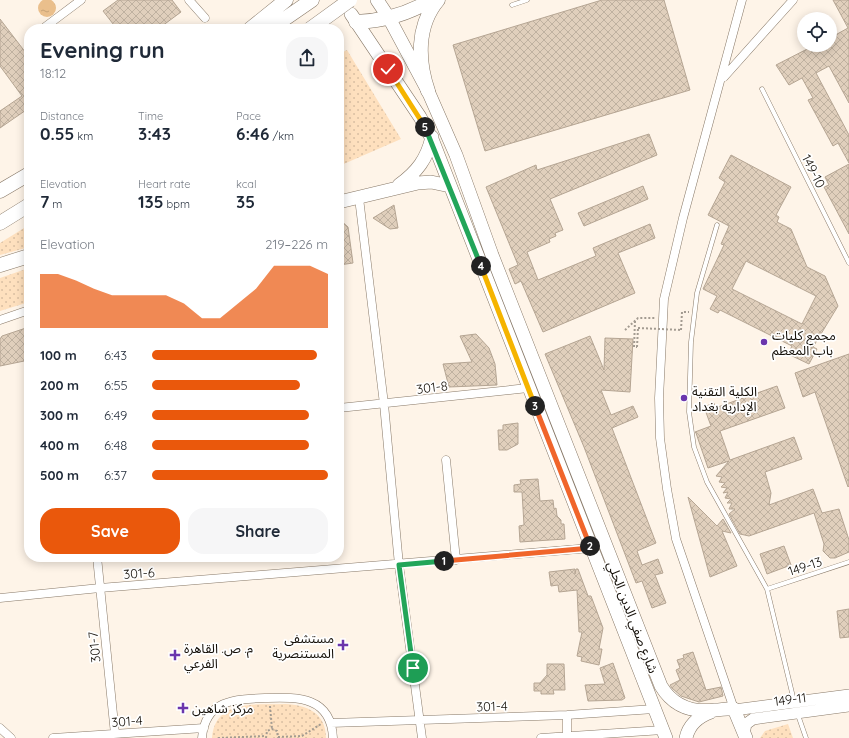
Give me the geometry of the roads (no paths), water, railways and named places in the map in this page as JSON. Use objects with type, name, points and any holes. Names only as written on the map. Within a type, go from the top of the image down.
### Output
[{"type":"highway","points":[[256,24],[286,0]]},
{"type":"highway","points":[[277,24],[312,0]]},
{"type":"highway","points":[[322,24],[352,12],[389,18],[408,12],[431,0]]},
{"type":"highway","points":[[428,91],[421,63],[421,39],[426,22],[438,0]]},
{"type":"highway","points":[[0,191],[24,177]]},
{"type":"highway","points":[[0,223],[24,208]]},
{"type":"highway","points":[[0,265],[24,258]]},
{"type":"main road","name":"شارع صفي الدين الحلي","points":[[377,0],[389,18],[428,91],[456,155],[495,262],[656,676],[667,696],[679,705],[692,710],[734,710]]},
{"type":"main road","name":"شارع صفي الدين الحلي","points":[[352,12],[420,116],[432,139],[664,734]]},
{"type":"main road","points":[[394,188],[413,174],[422,164],[429,149],[432,139],[433,120],[428,91]]},
{"type":"main road","points":[[344,201],[394,188],[431,182],[450,186]]},
{"type":"main road","points":[[686,738],[689,729],[694,722],[700,717],[719,710]]},
{"type":"main road","points":[[734,710],[745,736]]},
{"type":"street","points":[[49,24],[81,0]]},
{"type":"street","points":[[189,0],[205,18]]},
{"type":"street","points":[[734,710],[676,539],[668,496],[660,432],[659,398],[661,318],[664,299],[683,218],[722,79],[742,0]]},
{"type":"street","points":[[722,79],[793,0]]},
{"type":"street","points":[[359,198],[384,404],[399,565],[422,738]]},
{"type":"street","points":[[0,320],[24,312]]},
{"type":"street","name":"301-8","points":[[344,408],[528,388]]},
{"type":"street","points":[[446,460],[456,560]]},
{"type":"street","name":"301-6","points":[[0,598],[100,588],[399,565],[591,548]]},
{"type":"street","name":"301-7","points":[[97,562],[115,734]]},
{"type":"street","name":"149-11","points":[[734,710],[849,695]]},
{"type":"street","points":[[202,738],[204,728],[212,712],[226,702],[238,699],[302,698],[322,710],[330,721],[333,738]]},
{"type":"street","name":"149-11","points":[[745,736],[746,724],[753,719],[849,706]]},
{"type":"street","name":"301-4","points":[[330,721],[420,720],[567,715],[654,710]]},
{"type":"street","points":[[567,715],[567,738]]},
{"type":"street","points":[[0,728],[11,738]]},
{"type":"street","name":"301-4","points":[[53,738],[204,728]]},
{"type":"street","points":[[541,738],[664,734]]},
{"type":"lane","points":[[512,5],[527,0]]},
{"type":"lane","name":"149-10","points":[[762,89],[849,263]]},
{"type":"lane","points":[[717,225],[697,293],[691,342],[689,412],[694,447],[706,482],[767,589],[794,702]]},
{"type":"lane","name":"149-13","points":[[767,589],[849,562]]},
{"type":"lane","points":[[798,712],[806,738]]},
{"type":"water","points":[[47,-1],[53,2],[56,8],[53,14],[47,17],[41,14],[38,8],[41,2]]},
{"type":"place","name":"مجمع كليات باب المعظم","points":[[764,342]]},
{"type":"place","name":"الكلية التقنية الإدارية بغداد","points":[[684,398]]},
{"type":"place","name":"مستشفى المستنصرية","points":[[343,645]]},
{"type":"place","name":"م. ص. القاهرة الفرعي","points":[[175,655]]},
{"type":"place","name":"مركز شاهين","points":[[183,708]]}]
